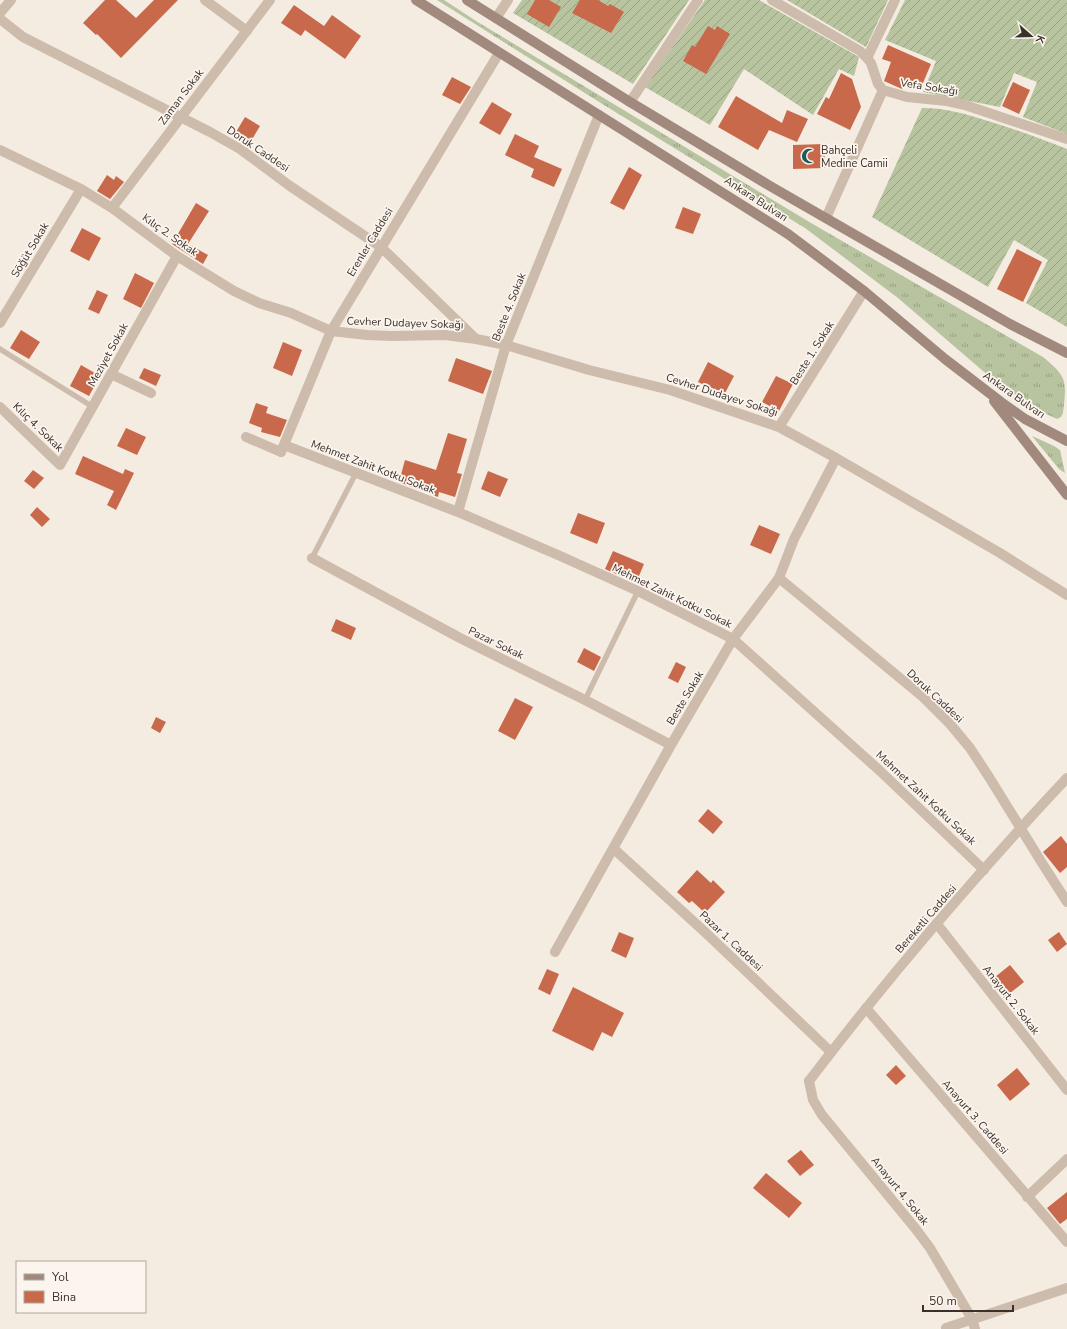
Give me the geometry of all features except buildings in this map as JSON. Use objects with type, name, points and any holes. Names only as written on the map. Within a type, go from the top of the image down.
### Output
[{"type":"main road","name":"Ankara Bulvarı","points":[[416,0],[788,234],[864,291],[945,359],[984,389],[1025,419],[1067,441]]},
{"type":"main road","name":"Ankara Bulvarı","points":[[467,0],[630,102],[770,186],[1010,324],[1067,353]]},
{"type":"main road","points":[[984,389],[1067,495]]},
{"type":"street","points":[[0,13],[11,0]]},
{"type":"street","points":[[205,0],[247,31]]},
{"type":"street","name":"Zaman Sokak","points":[[112,208],[270,0]]},
{"type":"street","points":[[496,18],[508,0]]},
{"type":"street","points":[[630,102],[698,0]]},
{"type":"street","name":"Vefa Sokağı","points":[[772,0],[860,51],[871,63],[878,84],[883,90],[907,97],[947,101],[965,105],[1067,139]]},
{"type":"street","points":[[867,58],[895,0]]},
{"type":"street","name":"Doruk Caddesi","points":[[0,19],[23,37],[181,117],[240,149],[290,186],[381,247],[476,339]]},
{"type":"street","name":"Erenler Caddesi","points":[[282,449],[331,332],[499,53]]},
{"type":"street","points":[[826,218],[883,90]]},
{"type":"street","name":"Beste 4. Sokak","points":[[458,512],[506,346],[599,115]]},
{"type":"street","name":"Kılıç 2. Sokak","points":[[0,150],[81,189],[112,208],[177,256],[234,291],[260,303],[291,313],[331,332]]},
{"type":"street","name":"Söğüt Sokak","points":[[0,323],[81,189]]},
{"type":"street","name":"Meziyet Sokak","points":[[60,465],[177,256]]},
{"type":"street","name":"Beste 1. Sokak","points":[[779,427],[864,291]]},
{"type":"street","name":"Cevher Dudayev Sokağı","points":[[331,332],[392,336],[445,335],[476,339],[589,370],[670,390],[779,427],[836,458],[1000,553],[1067,595]]},
{"type":"street","points":[[111,374],[151,393]]},
{"type":"street","name":"Kılıç 4. Sokak","points":[[0,407],[60,465]]},
{"type":"street","name":"Mehmet Zahit Kotku Sokak","points":[[246,437],[356,473],[458,512],[638,591],[733,639],[879,770],[984,870]]},
{"type":"street","name":"Beste Sokak","points":[[555,952],[614,849],[670,745],[733,639],[779,578],[794,539],[836,458]]},
{"type":"street","name":"Pazar Sokak","points":[[312,558],[460,638],[585,700],[670,745]]},
{"type":"street","name":"Doruk Caddesi","points":[[779,578],[923,697],[950,724],[970,748],[990,777],[1020,829],[1067,902]]},
{"type":"street","name":"Bereketli Caddesi","points":[[809,1082],[866,1008],[937,924],[1067,778]]},
{"type":"street","name":"Pazar 1. Caddesi","points":[[614,849],[706,933],[831,1052]]},
{"type":"street","name":"Anayurt 2. Sokak","points":[[937,924],[1067,1090]]},
{"type":"street","name":"Anayurt 3. Caddesi","points":[[866,1008],[1067,1242]]},
{"type":"street","name":"Anayurt 4. Sokak","points":[[809,1082],[813,1100],[822,1115],[930,1248],[973,1324]]},
{"type":"street","points":[[1027,1196],[1067,1159]]},
{"type":"street","points":[[946,1328],[973,1324],[1067,1288]]},
{"type":"lane","points":[[0,349],[93,407]]},
{"type":"lane","points":[[312,558],[356,473]]},
{"type":"lane","points":[[585,700],[638,591]]},
{"type":"green space","points":[[437,0],[444,0],[476,21],[811,223],[1043,357],[1057,370],[1064,380],[1065,393],[1063,413],[1061,417],[1057,419],[1033,408],[983,371],[898,298],[805,228],[604,105]]},
{"type":"green space","points":[[522,0],[689,0],[633,84],[513,13]]},
{"type":"green space","points":[[705,0],[759,0],[859,57],[854,76],[839,69],[813,115],[744,69],[710,125],[645,87]]},
{"type":"green space","points":[[787,0],[888,0],[866,47]]},
{"type":"green space","points":[[905,0],[1067,0],[1067,134],[1023,117],[1037,82],[1014,73],[1000,107],[923,92],[936,61],[885,40]]},
{"type":"green space","points":[[922,108],[948,110],[972,116],[1067,149],[1067,327],[1026,303],[1048,260],[1014,240],[988,287],[872,217]]},
{"type":"green space","points":[[1032,436],[1060,450],[1065,473],[1059,469]]},
{"type":"place","name":"Bahçeli Medine Camii","points":[[809,156]]}]
